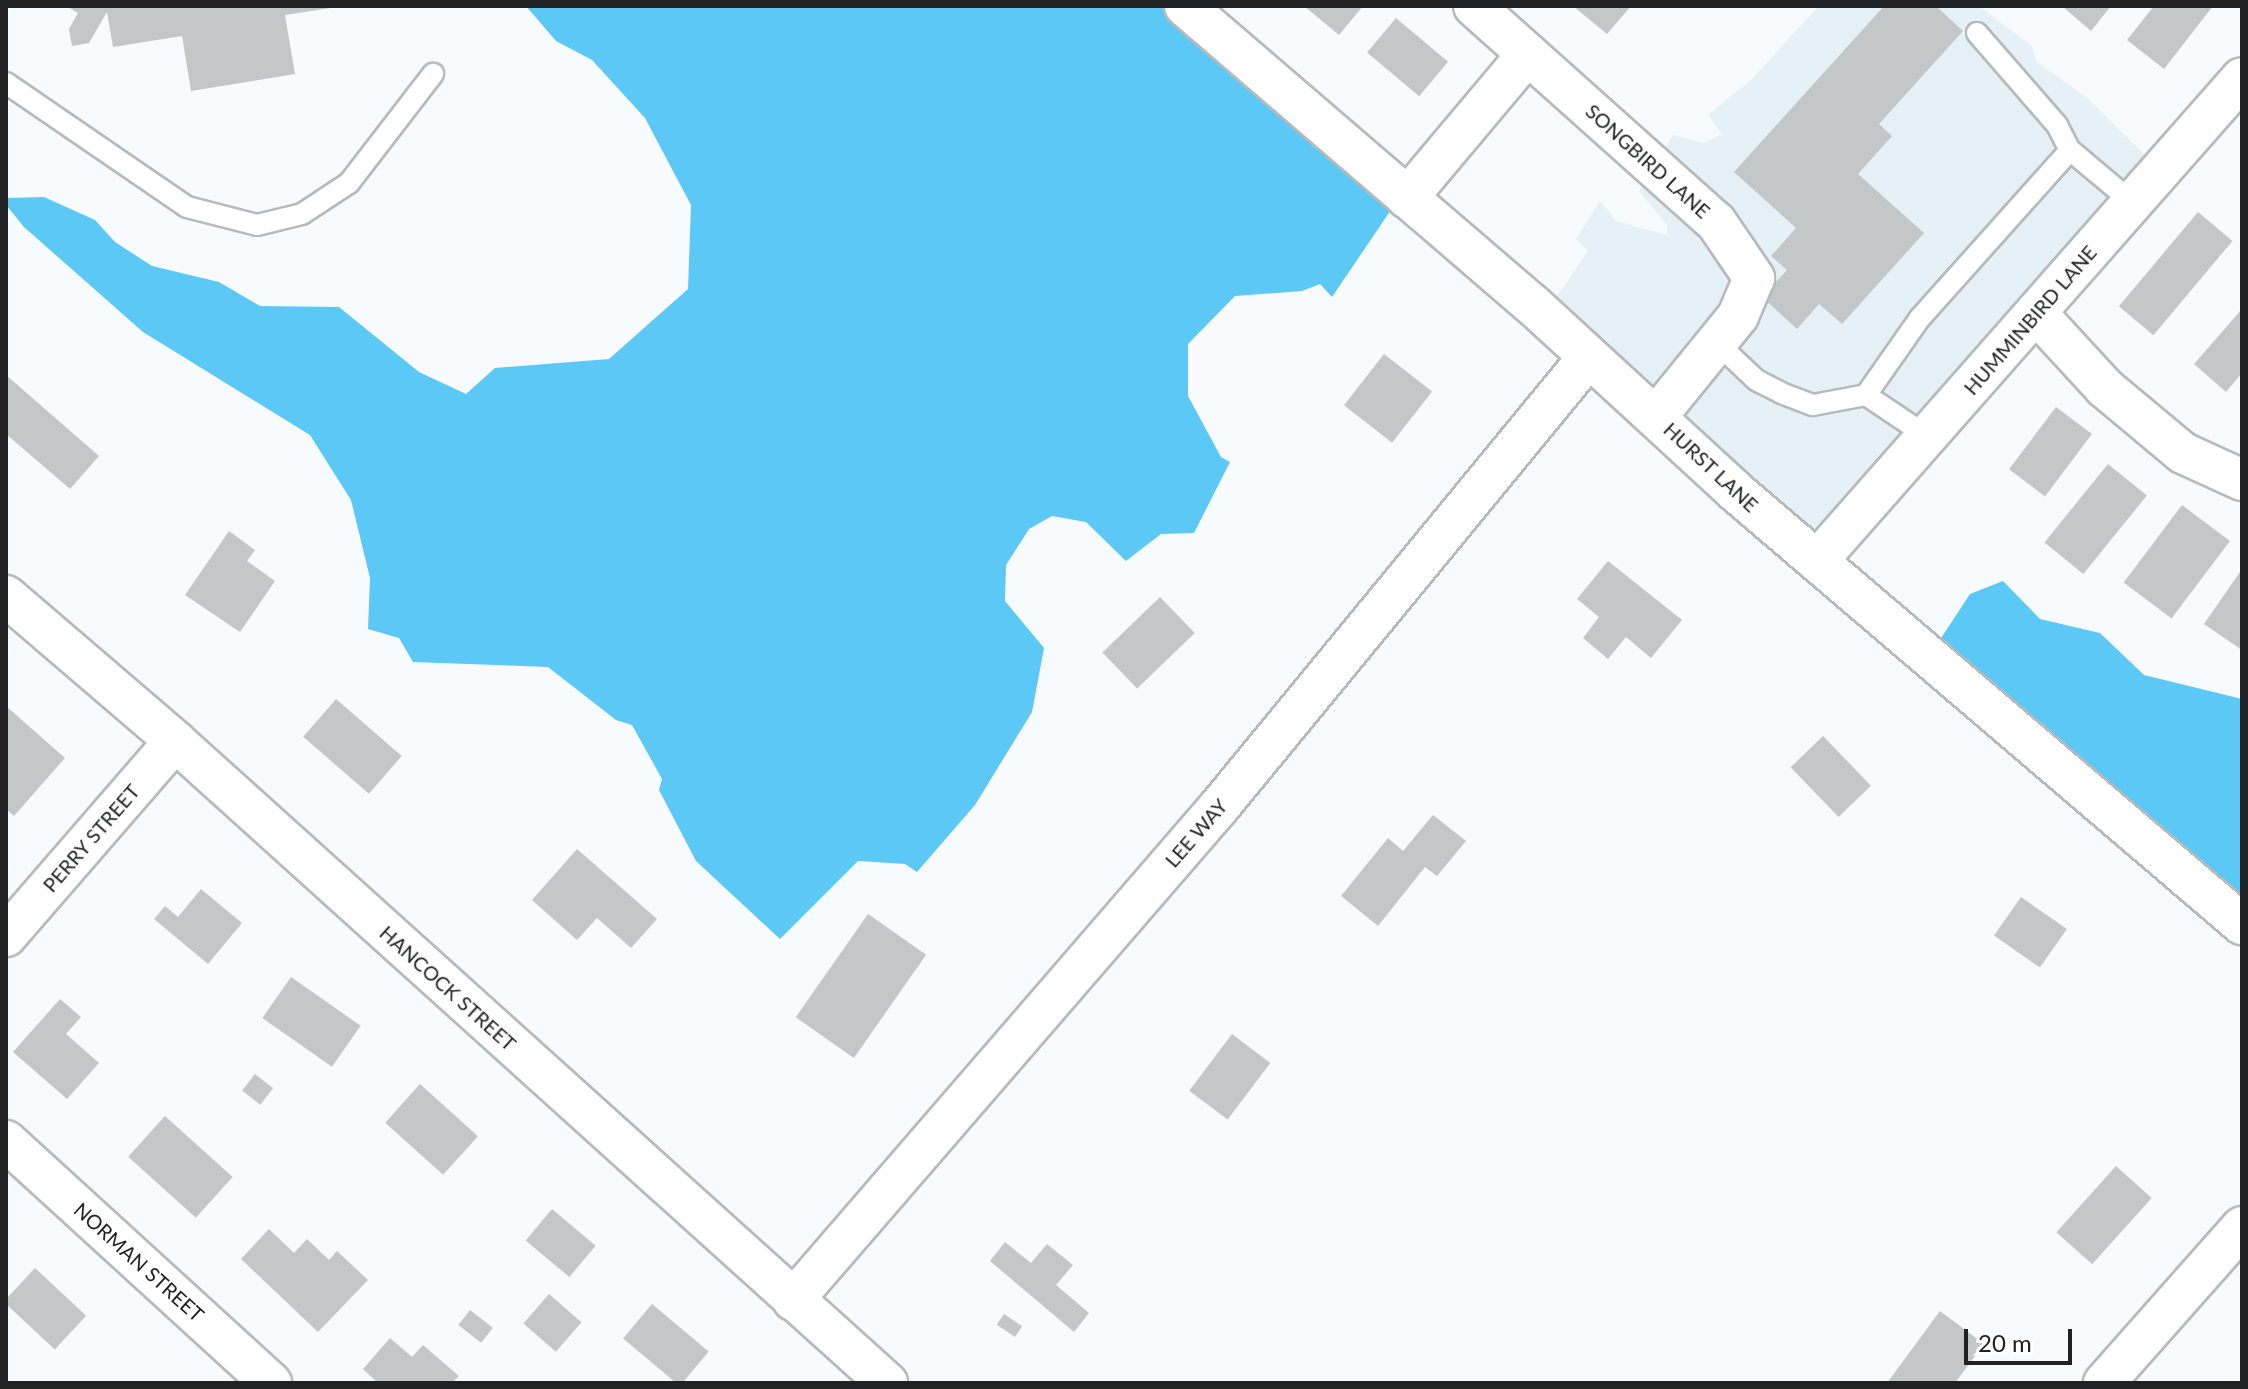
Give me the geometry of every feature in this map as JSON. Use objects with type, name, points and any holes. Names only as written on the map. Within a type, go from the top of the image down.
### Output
[{"type":"street","name":"HURST LANE","points":[[1185,6],[1817,561],[2242,924]]},
{"type":"street","name":"SONGBIRD LANE","points":[[1474,6],[1716,222],[1754,278],[1738,316],[1656,417]]},
{"type":"street","points":[[1407,198],[1528,54]]},
{"type":"street","name":"HUMMINBIRD LANE","points":[[1817,561],[1930,438],[2242,78]]},
{"type":"street","points":[[2036,313],[2105,388],[2183,453],[2242,480]]},
{"type":"street","name":"LEE WAY","points":[[793,1300],[1219,807],[1588,358]]},
{"type":"street","name":"HANCOCK STREET","points":[[6,596],[175,741],[887,1383]]},
{"type":"street","name":"PERRY STREET","points":[[6,936],[175,741]]},
{"type":"street","name":"NORMAN STREET","points":[[6,1141],[271,1383]]},
{"type":"street","points":[[2104,1383],[2242,1227]]},
{"type":"lane","points":[[1977,33],[2057,125],[2070,150],[2132,202]]},
{"type":"lane","points":[[6,83],[187,207],[257,225],[302,214],[349,183],[433,74]]},
{"type":"lane","points":[[1716,342],[1756,380],[1813,405],[1866,395],[1920,318],[2070,150]]},
{"type":"lane","points":[[1866,395],[1930,438]]},
{"type":"shaded area","points":[[526,6],[1176,6],[1399,198],[1332,297],[1320,284],[1302,291],[1235,296],[1188,344],[1188,396],[1221,457],[1230,462],[1194,533],[1161,534],[1126,561],[1086,522],[1052,516],[1029,529],[1006,565],[1005,601],[1044,648],[1032,712],[975,805],[917,872],[905,864],[858,861],[780,939],[696,861],[659,790],[662,779],[632,725],[616,720],[548,667],[413,662],[399,638],[368,629],[370,578],[351,500],[310,435],[143,332],[24,227],[6,205],[6,198],[44,197],[95,220],[115,242],[152,266],[219,282],[260,306],[339,307],[419,372],[466,394],[495,368],[609,359],[688,289],[691,205],[645,118],[592,60],[556,41]]},
{"type":"shaded area","points":[[1819,6],[1979,6],[2032,46],[2036,61],[2087,98],[2160,170],[1820,566],[1543,317],[1588,251],[1576,239],[1600,201],[1616,221],[1667,235],[1667,225],[1639,191],[1673,135],[1703,143],[1722,134],[1708,115],[1751,80]]},
{"type":"shaded area","points":[[2003,581],[2040,619],[2100,633],[2144,675],[2242,699],[2242,932],[1928,658],[1970,594]]},
{"type":"building","points":[[66,6],[331,8],[285,15],[295,74],[191,91],[182,36],[113,47],[107,12],[89,43],[72,46],[69,29],[78,13]]},
{"type":"building","points":[[1304,6],[1363,6],[1339,35]]},
{"type":"building","points":[[1573,6],[1631,6],[1607,34]]},
{"type":"building","points":[[1884,6],[1936,6],[1963,31],[1879,124],[1892,136],[1858,174],[1924,233],[1842,324],[1819,304],[1797,329],[1762,297],[1787,270],[1771,256],[1796,228],[1734,172]]},
{"type":"building","points":[[2062,6],[2111,6],[2091,31]]},
{"type":"building","points":[[2154,6],[2213,6],[2164,69],[2127,40]]},
{"type":"building","points":[[1396,18],[1448,62],[1419,96],[1367,52]]},
{"type":"building","points":[[2198,212],[2232,241],[2153,335],[2119,306]]},
{"type":"building","points":[[2242,309],[2242,373],[2226,392],[2194,364]]},
{"type":"building","points":[[1384,354],[1432,392],[1392,443],[1344,405]]},
{"type":"building","points":[[6,375],[99,456],[70,489],[6,434]]},
{"type":"building","points":[[2056,407],[2092,434],[2045,496],[2009,469]]},
{"type":"building","points":[[2108,464],[2147,495],[2083,574],[2044,542]]},
{"type":"building","points":[[2182,505],[2230,541],[2172,619],[2124,582]]},
{"type":"building","points":[[229,531],[255,550],[247,561],[275,581],[240,632],[185,595]]},
{"type":"building","points":[[1608,561],[1682,620],[1651,658],[1626,637],[1608,659],[1583,638],[1599,617],[1577,599]]},
{"type":"building","points":[[2242,569],[2242,650],[2204,624]]},
{"type":"building","points":[[1160,597],[1195,633],[1137,689],[1102,653]]},
{"type":"building","points":[[336,699],[402,756],[369,794],[303,737]]},
{"type":"building","points":[[6,706],[65,758],[14,816],[6,809]]},
{"type":"building","points":[[1823,736],[1871,786],[1839,817],[1791,767]]},
{"type":"building","points":[[1433,815],[1466,841],[1437,876],[1425,867],[1378,926],[1341,896],[1388,838],[1403,851]]},
{"type":"building","points":[[577,849],[657,919],[631,948],[597,918],[577,940],[532,900]]},
{"type":"building","points":[[201,889],[242,923],[208,964],[154,919],[165,906],[178,917]]},
{"type":"building","points":[[2021,897],[2067,929],[2040,968],[1994,936]]},
{"type":"building","points":[[868,914],[926,955],[854,1058],[796,1017]]},
{"type":"building","points":[[291,977],[361,1026],[332,1067],[262,1018]]},
{"type":"building","points":[[60,999],[81,1017],[66,1034],[99,1063],[67,1099],[13,1052]]},
{"type":"building","points":[[1232,1034],[1270,1063],[1228,1120],[1189,1091]]},
{"type":"building","points":[[255,1074],[273,1088],[260,1105],[242,1091]]},
{"type":"building","points":[[420,1084],[478,1136],[443,1175],[385,1123]]},
{"type":"building","points":[[165,1116],[233,1177],[196,1218],[128,1157]]},
{"type":"building","points":[[2116,1166],[2152,1198],[2092,1264],[2056,1232]]},
{"type":"building","points":[[552,1209],[596,1246],[569,1277],[526,1240]]},
{"type":"building","points":[[269,1229],[294,1253],[307,1239],[329,1260],[337,1251],[368,1280],[318,1332],[241,1259]]},
{"type":"building","points":[[1005,1242],[1031,1263],[1047,1244],[1073,1265],[1056,1285],[1089,1313],[1074,1332],[990,1261]]},
{"type":"building","points":[[35,1268],[86,1316],[55,1349],[6,1304],[6,1299]]},
{"type":"building","points":[[549,1294],[581,1322],[556,1352],[523,1323]]},
{"type":"building","points":[[652,1304],[709,1352],[682,1383],[676,1383],[623,1338]]},
{"type":"building","points":[[470,1310],[493,1328],[481,1343],[458,1325]]},
{"type":"building","points":[[1940,1311],[1984,1344],[1955,1383],[1887,1383]]},
{"type":"building","points":[[1004,1314],[1022,1326],[1015,1337],[997,1325]]},
{"type":"building","points":[[390,1338],[412,1357],[423,1345],[459,1376],[452,1383],[378,1383],[363,1369]]}]
